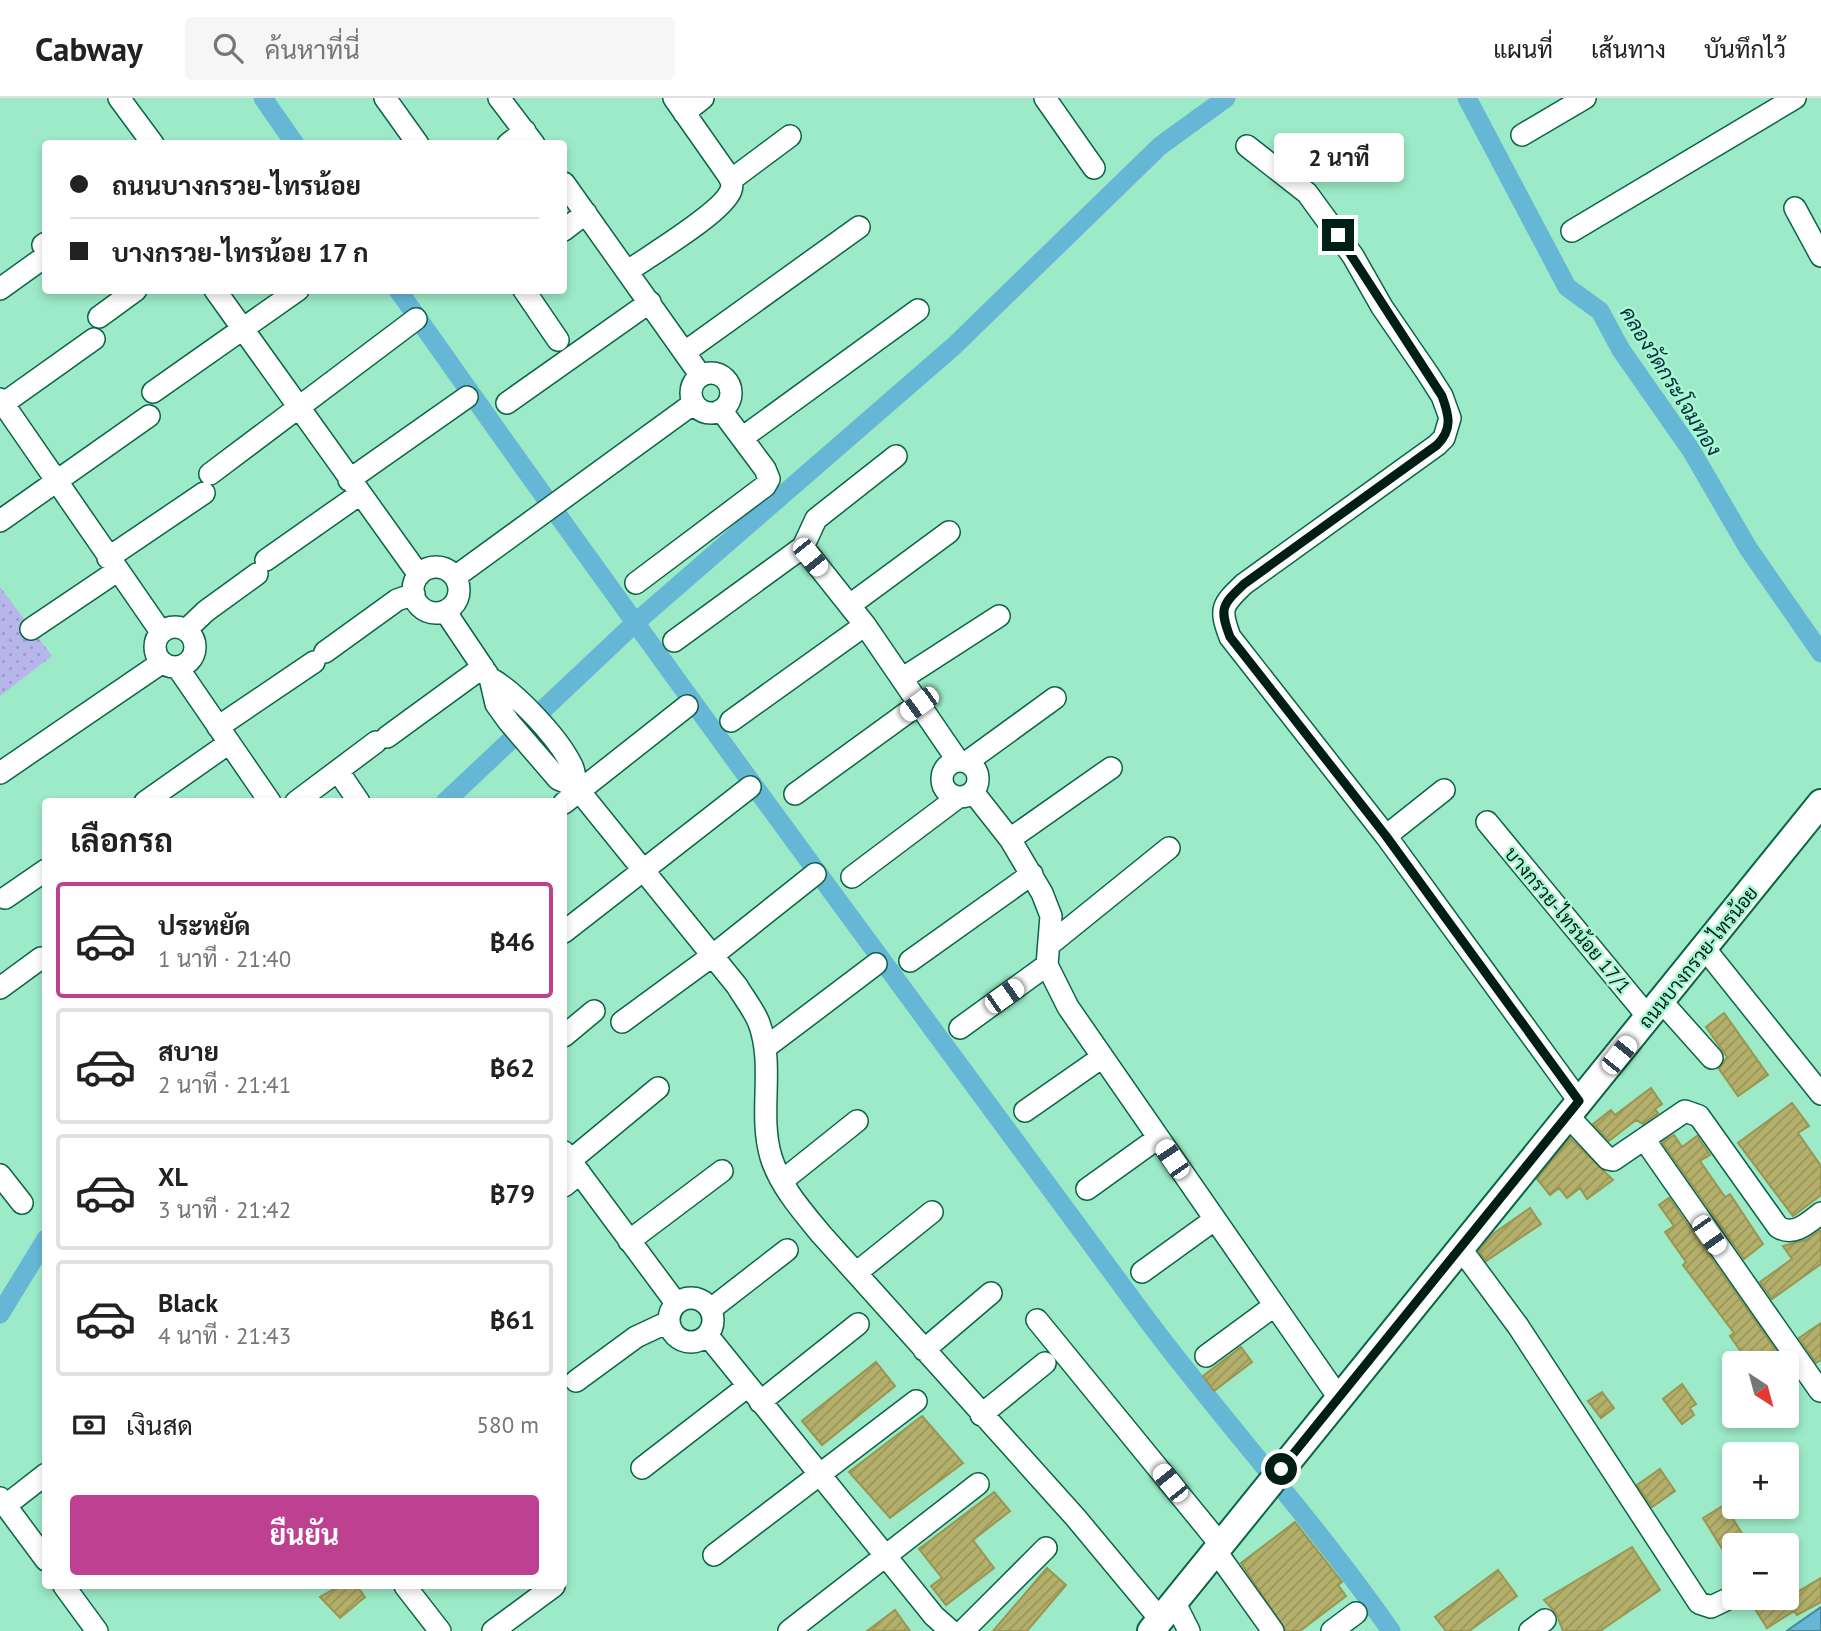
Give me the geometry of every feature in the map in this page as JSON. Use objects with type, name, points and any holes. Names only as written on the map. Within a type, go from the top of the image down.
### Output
[{"type":"main road","name":"ถนนบางกรวย-ไทรน้อย","points":[[1162,1617],[1821,803]]},
{"type":"street","points":[[119,98],[150,140]]},
{"type":"street","points":[[385,98],[415,140]]},
{"type":"street","points":[[499,98],[522,139]]},
{"type":"street","points":[[628,271],[718,209],[731,193],[731,180],[679,105],[703,98]]},
{"type":"street","points":[[1522,135],[1585,98]]},
{"type":"street","points":[[1572,231],[1795,98]]},
{"type":"street","points":[[1053,101],[1094,169]]},
{"type":"street","points":[[731,180],[790,136]]},
{"type":"street","points":[[1247,146],[1307,193],[1353,256],[1381,307],[1442,396],[1450,418],[1444,438],[1437,445],[1244,584],[1225,602],[1222,618],[1230,637],[1386,836],[1608,1159],[1618,1158],[1685,1111],[1699,1116],[1778,1227],[1786,1231],[1798,1229],[1821,1213]]},
{"type":"street","points":[[567,187],[701,376]]},
{"type":"street","points":[[1795,208],[1815,229],[1821,256]]},
{"type":"street","points":[[567,228],[586,213]]},
{"type":"street","points":[[685,352],[859,226]]},
{"type":"street","points":[[0,289],[42,250]]},
{"type":"street","points":[[99,317],[131,294]]},
{"type":"street","points":[[218,294],[355,487],[416,584],[425,610],[444,611],[458,597],[455,577]]},
{"type":"street","points":[[153,392],[294,294]]},
{"type":"street","points":[[527,294],[558,340]]},
{"type":"street","points":[[507,403],[650,302]]},
{"type":"street","points":[[742,438],[918,310]]},
{"type":"street","points":[[31,629],[113,565],[298,410],[416,319]]},
{"type":"street","points":[[94,339],[1,403],[161,632]]},
{"type":"street","points":[[716,373],[729,382],[731,398],[721,410],[706,412],[694,403],[691,388],[701,376],[716,373]]},
{"type":"street","points":[[186,630],[355,487],[467,397]]},
{"type":"street","points":[[455,577],[694,403]]},
{"type":"street","points":[[636,583],[765,486],[769,475],[721,410]]},
{"type":"street","points":[[0,521],[149,416]]},
{"type":"street","points":[[674,641],[803,547],[816,519],[896,456]]},
{"type":"street","points":[[850,605],[949,532]]},
{"type":"street","points":[[803,547],[865,625],[962,762],[978,776],[965,795],[852,877]]},
{"type":"street","points":[[150,798],[320,657],[438,568],[455,577]]},
{"type":"street","points":[[444,611],[486,673],[496,704],[509,722],[572,766],[573,794],[644,872],[737,986],[759,1022],[765,1048],[766,1128],[771,1158],[782,1181],[821,1234],[1162,1617],[1189,1631]]},
{"type":"street","points":[[903,678],[999,616]]},
{"type":"street","points":[[730,720],[865,625]]},
{"type":"street","points":[[0,773],[170,665],[191,661],[195,641],[186,630],[171,627],[161,632],[155,644],[170,665],[224,735],[267,798]]},
{"type":"street","points":[[486,673],[511,691],[524,705],[547,750]]},
{"type":"street","points":[[301,798],[381,740],[486,673]]},
{"type":"street","points":[[1055,698],[962,762],[944,770],[941,778],[943,787],[965,795],[1010,839],[1032,874],[1051,916],[1048,955],[1068,1007],[1339,1398]]},
{"type":"street","points":[[795,794],[919,704]]},
{"type":"street","points":[[573,794],[687,706]]},
{"type":"street","points":[[1010,839],[1111,768]]},
{"type":"street","points":[[338,771],[356,798]]},
{"type":"street","points":[[567,930],[750,787]]},
{"type":"street","points":[[1386,836],[1444,790]]},
{"type":"street","name":"บางกรวย-ไทรน้อย 17/1","points":[[1487,822],[1656,1010],[1712,1058]]},
{"type":"street","points":[[960,1028],[1048,955],[1169,848]]},
{"type":"street","points":[[5,898],[42,873]]},
{"type":"street","points":[[622,1023],[815,874]]},
{"type":"street","points":[[910,961],[1032,874]]},
{"type":"street","points":[[1705,948],[1821,1094]]},
{"type":"street","points":[[0,988],[41,964]]},
{"type":"street","points":[[765,1048],[876,964]]},
{"type":"street","points":[[567,1034],[594,1011]]},
{"type":"street","points":[[1025,1111],[1101,1058]]},
{"type":"street","points":[[658,1088],[569,1168],[629,1241],[672,1313],[672,1332],[689,1343],[708,1336]]},
{"type":"street","points":[[782,1181],[857,1121]]},
{"type":"street","points":[[1087,1189],[1158,1138]]},
{"type":"street","points":[[1644,1139],[1820,1391]]},
{"type":"street","points":[[629,1241],[722,1171]]},
{"type":"street","points":[[0,1175],[22,1203]]},
{"type":"street","points":[[856,1273],[932,1212]]},
{"type":"street","points":[[1142,1272],[1214,1220]]},
{"type":"street","points":[[710,1308],[787,1250]]},
{"type":"street","points":[[1461,1250],[1518,1326],[1699,1603],[1711,1607],[1722,1602]]},
{"type":"street","points":[[924,1350],[990,1293]]},
{"type":"street","points":[[576,1381],[695,1298],[710,1308],[713,1318],[708,1336]]},
{"type":"street","points":[[1206,1356],[1274,1306]]},
{"type":"street","points":[[1037,1320],[1217,1547],[1273,1631]]},
{"type":"street","points":[[642,1468],[858,1324]]},
{"type":"street","points":[[708,1336],[887,1556],[936,1623],[951,1631]]},
{"type":"street","points":[[981,1415],[1045,1363]]},
{"type":"street","points":[[714,1555],[916,1401]]},
{"type":"street","points":[[42,1477],[3,1502],[42,1555]]},
{"type":"street","points":[[789,1631],[978,1484]]},
{"type":"street","points":[[963,1631],[1045,1548]]},
{"type":"street","points":[[66,1589],[97,1631]]},
{"type":"street","points":[[407,1589],[440,1631]]},
{"type":"street","points":[[493,1631],[550,1589]]},
{"type":"street","points":[[1332,1631],[1356,1613]]},
{"type":"shaded area","points":[[0,587],[52,656],[0,696]]},
{"type":"shaded area","points":[[1821,1607],[1821,1631],[1787,1631],[1788,1630]]},
{"type":"building","points":[[1724,1013],[1768,1075],[1738,1096],[1719,1069],[1727,1057],[1706,1027]]},
{"type":"building","points":[[1651,1088],[1662,1104],[1655,1109],[1658,1113],[1643,1124],[1636,1120],[1609,1141],[1593,1124],[1611,1110],[1615,1115]]},
{"type":"building","points":[[1792,1103],[1809,1126],[1798,1133],[1821,1166],[1821,1195],[1793,1216],[1738,1143]]},
{"type":"building","points":[[1674,1135],[1682,1147],[1697,1136],[1710,1155],[1700,1161],[1725,1197],[1730,1194],[1763,1244],[1744,1259],[1662,1142]]},
{"type":"building","points":[[1570,1138],[1613,1180],[1587,1199],[1580,1188],[1567,1198],[1559,1188],[1550,1195],[1537,1179]]},
{"type":"building","points":[[1669,1198],[1777,1351],[1741,1351],[1730,1336],[1734,1333],[1683,1265],[1686,1262],[1665,1232],[1674,1226],[1659,1205]]},
{"type":"building","points":[[1530,1208],[1541,1224],[1486,1261],[1479,1251],[1493,1234]]},
{"type":"building","points":[[1821,1230],[1821,1264],[1772,1299],[1760,1282],[1792,1259],[1783,1246],[1806,1240]]},
{"type":"building","points":[[1821,1323],[1821,1360],[1816,1363],[1799,1338]]},
{"type":"building","points":[[1241,1347],[1252,1362],[1214,1391],[1203,1376]]},
{"type":"building","points":[[876,1362],[895,1386],[822,1445],[802,1421]]},
{"type":"building","points":[[1682,1384],[1696,1404],[1690,1408],[1694,1415],[1682,1424],[1663,1399]]},
{"type":"building","points":[[1602,1392],[1614,1408],[1601,1418],[1588,1401]]},
{"type":"building","points":[[922,1416],[963,1463],[890,1518],[849,1472]]},
{"type":"building","points":[[1660,1469],[1675,1491],[1652,1507],[1637,1485]]},
{"type":"building","points":[[994,1492],[1010,1511],[973,1540],[994,1568],[946,1605],[931,1586],[942,1578],[919,1549]]},
{"type":"building","points":[[1722,1506],[1722,1519],[1733,1519],[1742,1533],[1722,1533],[1722,1549],[1703,1518]]},
{"type":"building","points":[[1295,1522],[1342,1582],[1338,1585],[1346,1596],[1300,1631],[1286,1631],[1241,1563]]},
{"type":"building","points":[[1632,1547],[1660,1590],[1600,1631],[1563,1631],[1556,1613],[1544,1600]]},
{"type":"building","points":[[1047,1568],[1066,1585],[1027,1631],[993,1631]]},
{"type":"building","points":[[1498,1570],[1517,1596],[1469,1631],[1446,1631],[1435,1617]]},
{"type":"building","points":[[1821,1578],[1821,1602],[1797,1615],[1794,1611],[1767,1628],[1756,1610],[1799,1610],[1799,1591]]},
{"type":"building","points":[[334,1589],[359,1589],[365,1597],[340,1618],[320,1597]]},
{"type":"building","points":[[895,1610],[910,1631],[867,1631]]},
{"type":"waterway","points":[[263,98],[292,140]]},
{"type":"waterway","points":[[449,798],[635,623],[954,346],[1160,146],[1226,98]]},
{"type":"waterway","name":"คลองวัดกระโจมทอง","points":[[1467,98],[1567,287],[1600,311],[1621,350],[1691,450],[1748,548],[1821,653]]},
{"type":"waterway","points":[[401,294],[676,679],[1148,1321],[1302,1513],[1391,1631]]},
{"type":"waterway","points":[[0,1314],[42,1246]]},
{"type":"route","points":[[1281,1469],[1387,1342],[1579,1101],[1386,836],[1230,637],[1222,618],[1225,602],[1244,584],[1444,438],[1450,418],[1442,396],[1381,307],[1353,256],[1338,235]]}]
